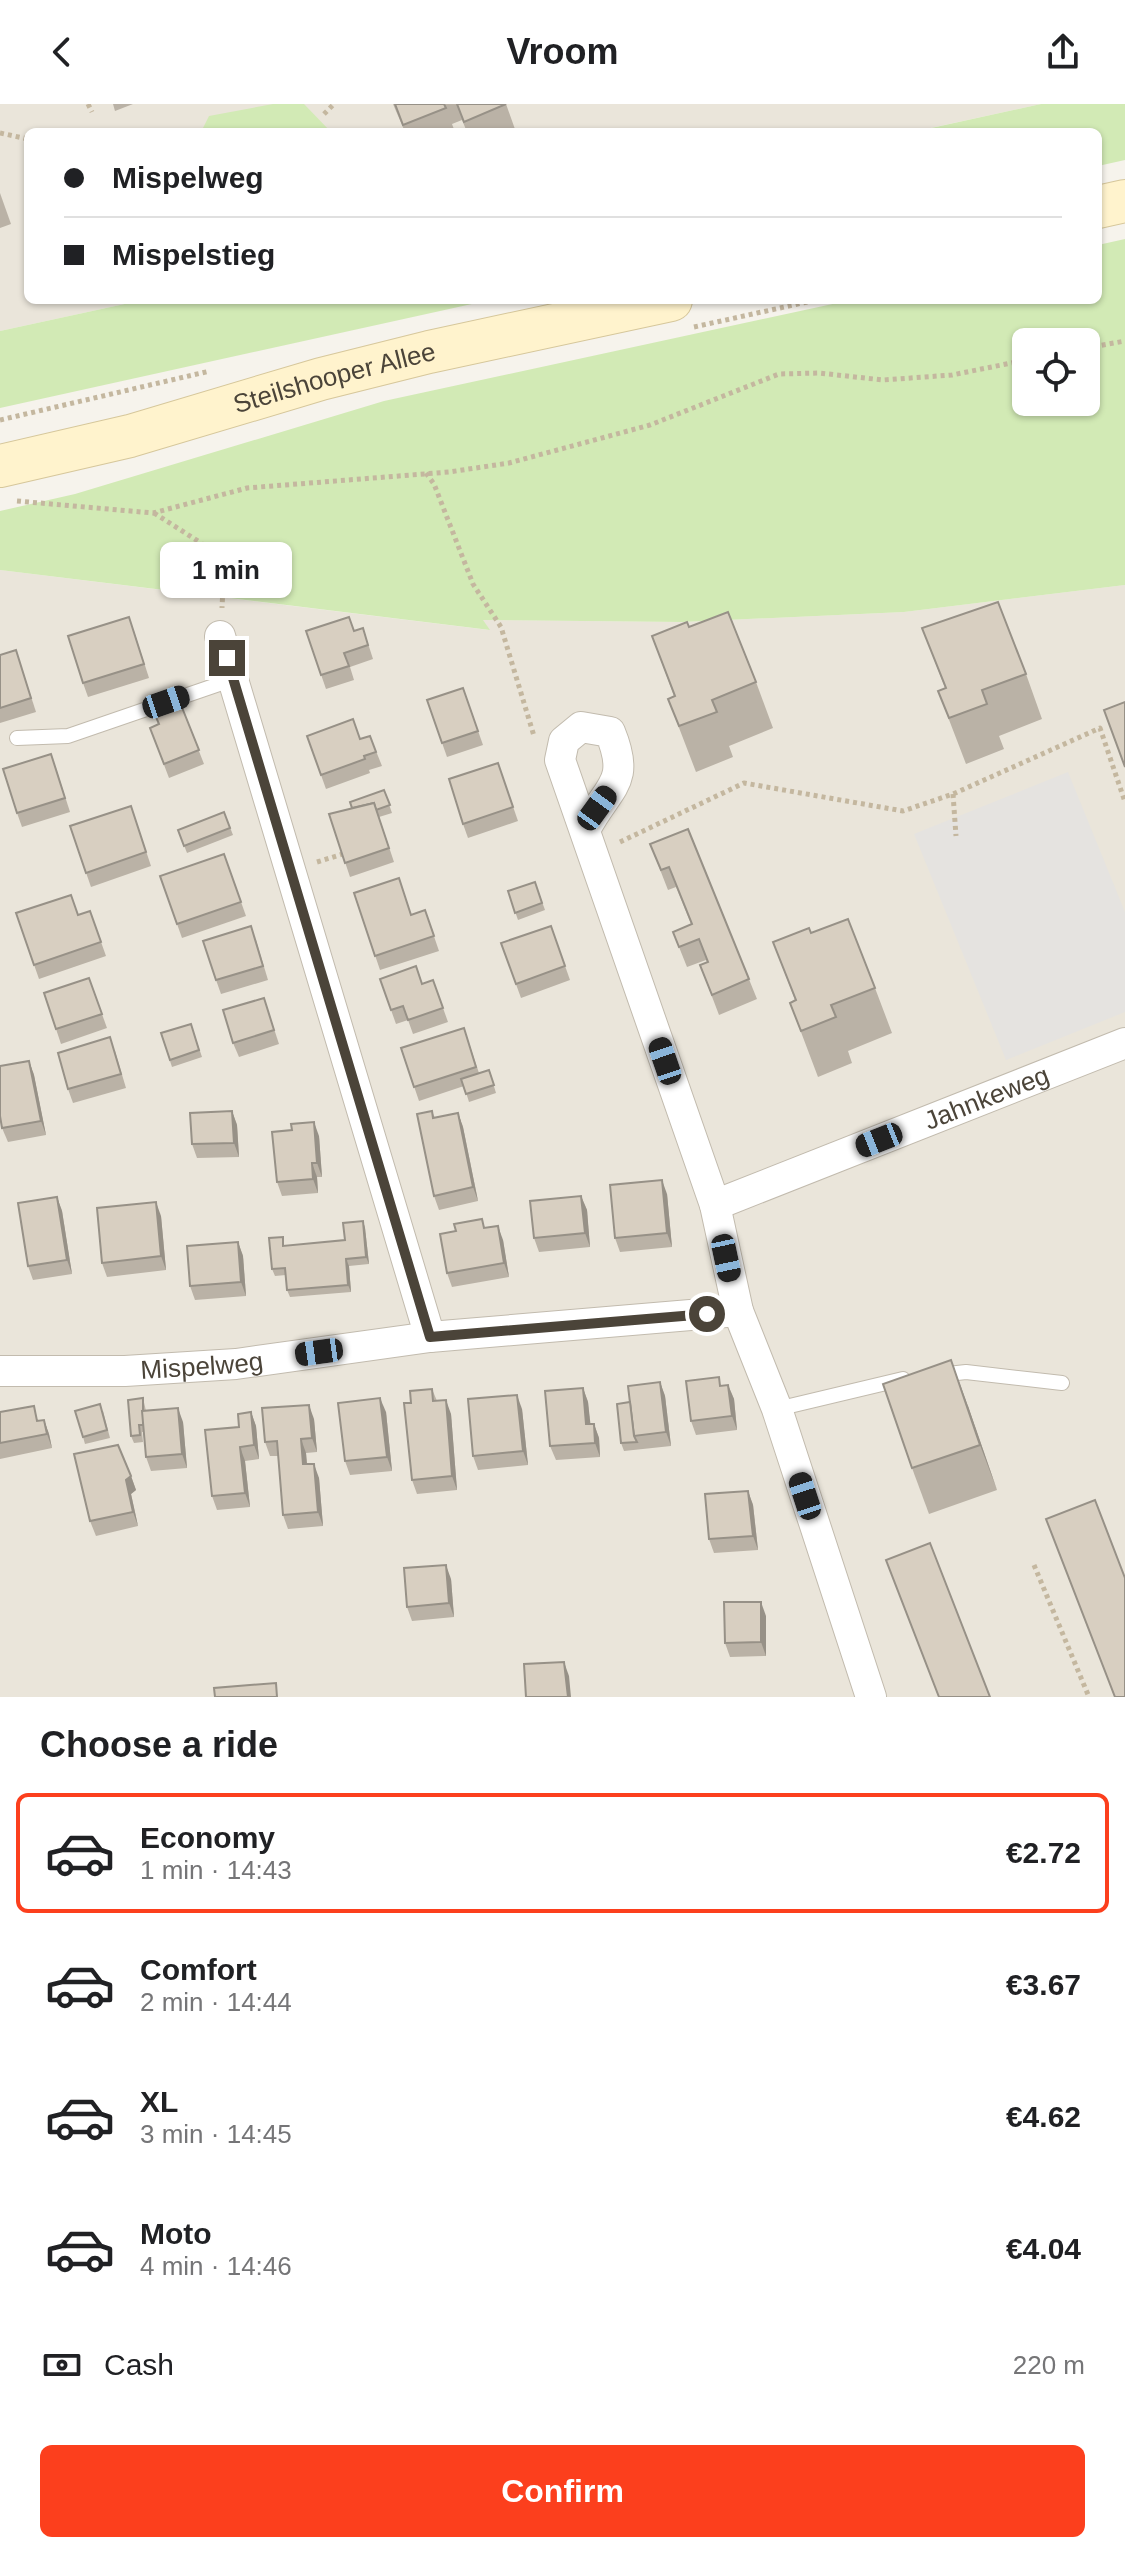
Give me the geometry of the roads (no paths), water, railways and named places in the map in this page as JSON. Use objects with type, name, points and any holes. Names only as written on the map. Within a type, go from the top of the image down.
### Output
[{"type":"main road","points":[[1102,206],[1125,201]]},
{"type":"main road","name":"Steilshooper Allee","points":[[9,484],[130,436],[321,379],[429,352],[652,304]]},
{"type":"street","points":[[220,636],[430,1337]]},
{"type":"street","points":[[586,828],[619,778],[621,759],[610,732],[581,727],[564,741],[560,760],[715,1205],[738,1311],[777,1409],[871,1697]]},
{"type":"street","name":"Jahnkeweg","points":[[715,1205],[1125,1043]]},
{"type":"street","name":"Mispelweg","points":[[0,1371],[125,1371],[236,1364],[430,1337],[738,1311]]},
{"type":"lane","points":[[17,738],[68,736],[234,679]]},
{"type":"lane","points":[[777,1409],[920,1377],[966,1372],[1062,1383]]}]
